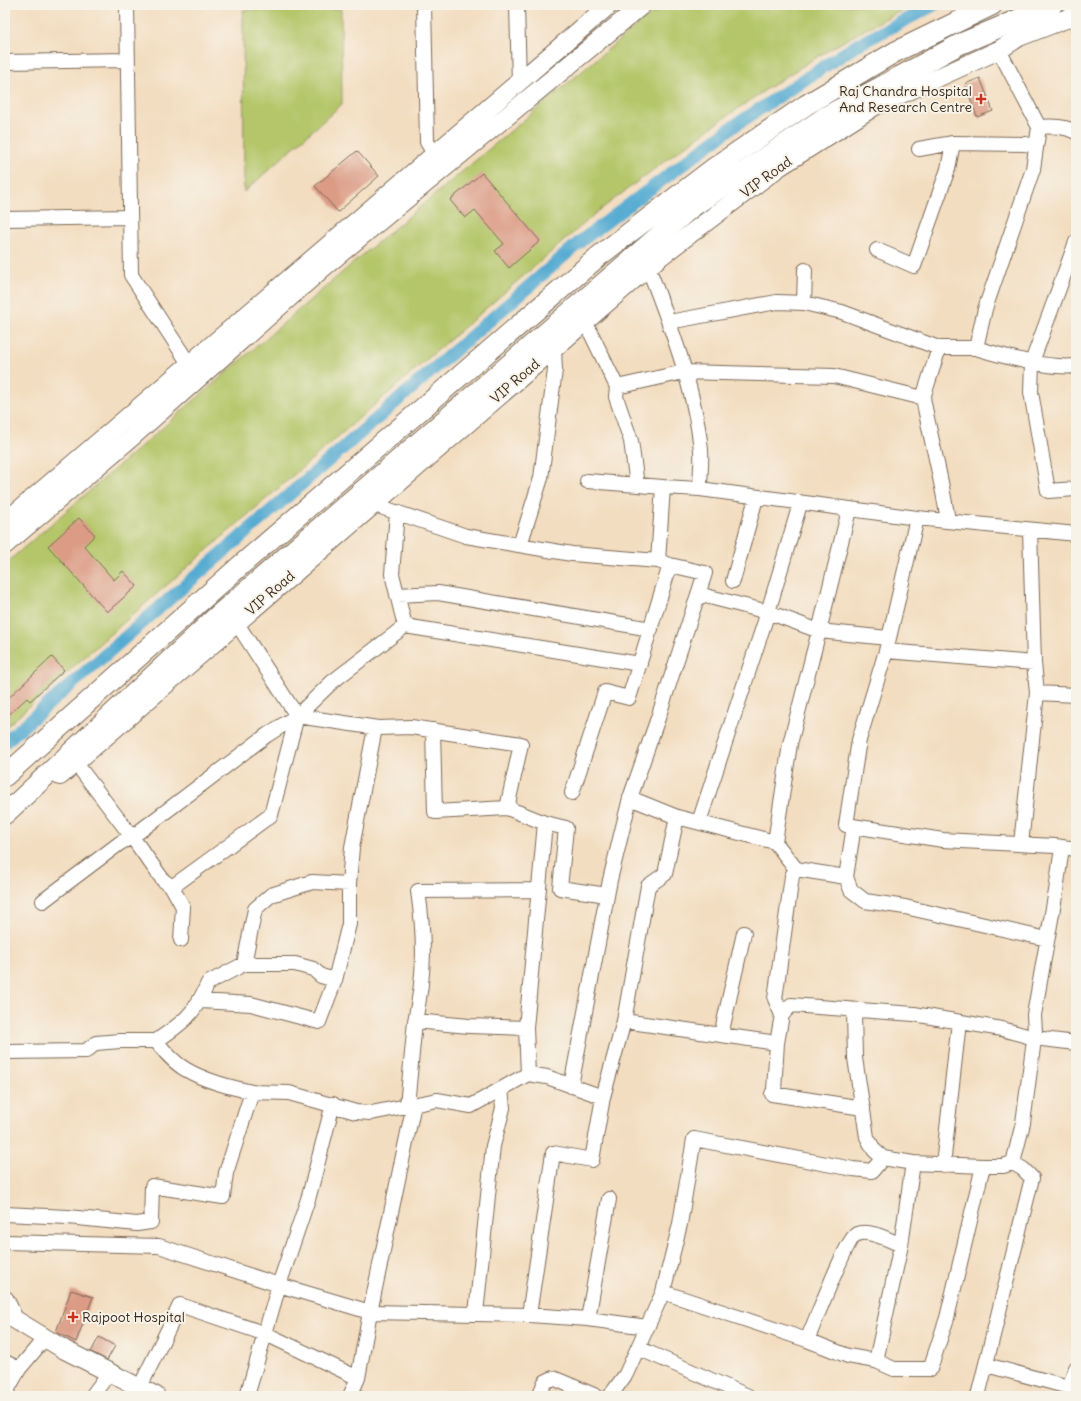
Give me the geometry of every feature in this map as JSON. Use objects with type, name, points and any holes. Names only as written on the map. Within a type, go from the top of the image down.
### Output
[{"type":"main road","points":[[5,776],[241,565],[599,256],[714,168],[806,105],[895,52],[992,5]]},
{"type":"main road","name":"VIP Road","points":[[5,814],[216,617],[692,208],[825,117],[960,44],[1052,5]]},
{"type":"street","points":[[127,5],[131,275],[194,372]]},
{"type":"street","points":[[424,5],[427,142],[435,155]]},
{"type":"street","points":[[517,5],[519,82]]},
{"type":"street","points":[[5,545],[435,155],[609,5]]},
{"type":"street","points":[[5,522],[324,267],[642,5]]},
{"type":"street","name":"VIP Road","points":[[5,824],[372,504],[648,267],[779,167],[875,106],[999,50],[1019,37],[1076,15]]},
{"type":"street","points":[[976,348],[985,309],[1033,169],[1039,127],[999,50]]},
{"type":"street","points":[[5,62],[127,60]]},
{"type":"street","points":[[1039,127],[1058,126],[1068,128],[1076,132]]},
{"type":"street","points":[[919,149],[953,143],[1026,144],[1036,146]]},
{"type":"street","points":[[877,250],[914,266],[948,169],[953,143]]},
{"type":"street","points":[[5,219],[130,217]]},
{"type":"street","points":[[1076,242],[1032,362],[1031,392],[1048,491],[1076,489]]},
{"type":"street","points":[[648,267],[669,322],[695,413],[701,451],[700,490]]},
{"type":"street","points":[[804,303],[805,270]]},
{"type":"street","points":[[669,322],[777,302],[804,303],[842,312],[940,348],[976,348],[1032,362],[1065,367],[1076,366]]},
{"type":"street","points":[[585,321],[617,387],[616,397],[631,441],[636,485]]},
{"type":"street","points":[[520,545],[541,478],[555,370],[554,348]]},
{"type":"street","points":[[940,348],[923,398],[935,457],[942,479],[948,521]]},
{"type":"street","points":[[617,387],[684,372],[834,376],[923,398]]},
{"type":"street","points":[[587,481],[700,490],[917,518],[1076,534]]},
{"type":"street","points":[[572,793],[605,692],[629,698],[651,629],[664,563],[663,487]]},
{"type":"street","points":[[733,581],[756,498]]},
{"type":"street","points":[[372,504],[466,536],[572,554],[664,563],[705,573],[658,718],[630,798],[607,895],[572,1086]]},
{"type":"street","points":[[699,822],[768,612],[800,504]]},
{"type":"street","points":[[775,842],[790,744],[849,510]]},
{"type":"street","points":[[397,512],[392,574],[405,626]]},
{"type":"street","points":[[917,518],[887,645],[859,740],[846,825],[943,840],[1021,844],[1076,849]]},
{"type":"street","points":[[1021,844],[1037,693],[1034,663],[1030,530]]},
{"type":"street","points":[[397,595],[438,593],[651,629]]},
{"type":"street","points":[[698,594],[768,612],[818,631],[887,645],[1034,663]]},
{"type":"street","points":[[172,887],[271,815],[297,716],[236,622]]},
{"type":"street","points":[[43,901],[120,843],[132,837],[267,735],[297,716],[332,682],[405,626],[640,664]]},
{"type":"street","points":[[1037,693],[1076,695]]},
{"type":"street","points":[[297,716],[375,728],[411,727],[521,744],[507,808]]},
{"type":"street","points":[[201,1001],[252,1004],[319,1022],[335,980],[349,924],[348,884],[352,846],[375,728]]},
{"type":"street","points":[[433,730],[435,812],[507,808],[545,823],[566,828],[560,888],[607,895]]},
{"type":"street","points":[[75,762],[163,880],[172,887],[183,907],[181,940]]},
{"type":"street","points":[[630,798],[677,817],[775,842],[796,869],[846,877]]},
{"type":"street","points":[[529,1315],[552,1153],[592,1160],[603,1097],[624,1021],[648,886],[665,874],[677,817]]},
{"type":"street","points":[[528,1074],[526,1028],[545,823]]},
{"type":"street","points":[[854,826],[846,877],[851,890],[865,901],[905,907],[1047,939]]},
{"type":"street","points":[[1013,1163],[1023,1123],[1034,1038],[1034,1015],[1056,891],[1062,847]]},
{"type":"street","points":[[782,1015],[775,999],[792,876],[796,869]]},
{"type":"street","points":[[244,964],[255,909],[271,895],[312,882],[348,884]]},
{"type":"street","points":[[350,1396],[358,1378],[411,1105],[415,1021],[424,955],[424,931],[418,891],[539,890]]},
{"type":"street","points":[[721,1035],[744,933]]},
{"type":"street","points":[[5,1052],[86,1051],[96,1043],[156,1041],[183,1023],[201,1001],[208,983],[244,964],[295,964],[313,969],[321,976],[335,980]]},
{"type":"street","points":[[863,1108],[772,1094],[774,1090],[777,1043],[782,1015],[791,1005],[914,1014],[1002,1029],[1034,1038],[1076,1043]]},
{"type":"street","points":[[854,1010],[855,1058],[867,1137],[874,1150],[883,1158],[913,1163],[983,1166],[1003,1166],[1013,1163],[1023,1169],[1032,1178],[978,1396]]},
{"type":"street","points":[[415,1021],[469,1026],[526,1028]]},
{"type":"street","points":[[624,1021],[777,1043]]},
{"type":"street","points":[[943,1165],[959,1022]]},
{"type":"street","points":[[156,1041],[170,1057],[185,1069],[221,1084],[252,1092],[289,1093],[333,1104],[356,1112],[371,1112],[437,1100],[471,1106],[528,1074],[547,1077],[603,1097]]},
{"type":"street","points":[[476,1314],[493,1146],[503,1108],[501,1090]]},
{"type":"street","points":[[5,1214],[68,1217],[137,1224],[150,1222],[152,1186],[223,1197],[226,1173],[252,1092]]},
{"type":"street","points":[[247,1396],[266,1334],[267,1322],[309,1196],[333,1104]]},
{"type":"street","points":[[610,1396],[626,1374],[663,1292],[680,1224],[694,1140],[853,1169],[872,1171],[883,1158]]},
{"type":"street","points":[[876,1361],[901,1245],[913,1163]]},
{"type":"street","points":[[663,1292],[807,1340],[848,1356],[876,1361],[894,1370],[930,1369],[947,1318],[983,1166]]},
{"type":"street","points":[[588,1319],[609,1199]]},
{"type":"street","points":[[807,1340],[844,1252],[853,1235],[858,1233],[867,1233],[901,1245]]},
{"type":"street","points":[[5,1242],[159,1246],[279,1285],[370,1312],[529,1315],[588,1319],[647,1327]]},
{"type":"street","points":[[5,1300],[14,1319],[144,1393],[180,1305],[266,1334],[358,1378]]},
{"type":"street","points":[[5,1394],[19,1369],[45,1338]]},
{"type":"street","points":[[638,1348],[748,1396]]},
{"type":"street","points":[[5,1362],[19,1369]]},
{"type":"street","points":[[986,1365],[1067,1391],[1076,1368]]},
{"type":"street","points":[[92,1396],[109,1372]]},
{"type":"street","points":[[539,1396],[545,1382],[553,1378],[596,1396]]},
{"type":"green space","points":[[665,5],[913,5],[871,26],[829,50],[749,101],[710,128],[596,213],[108,636],[5,728],[5,564],[353,263],[642,21]]},
{"type":"green space","points":[[341,9],[342,104],[244,192],[243,10]]},
{"type":"building","points":[[980,78],[993,111],[977,117],[965,84]]},
{"type":"building","points":[[357,151],[379,176],[338,212],[315,186]]},
{"type":"building","points":[[482,173],[540,241],[509,268],[495,251],[504,244],[475,210],[465,218],[450,200]]},
{"type":"building","points":[[79,518],[95,535],[84,546],[114,580],[123,571],[137,586],[107,612],[48,546]]},
{"type":"building","points":[[52,657],[64,670],[30,701],[27,698],[5,718],[5,701]]},
{"type":"building","points":[[71,1290],[93,1297],[76,1342],[56,1332]]},
{"type":"building","points":[[99,1337],[115,1346],[107,1360],[91,1352]]},
{"type":"waterway","points":[[5,742],[581,241],[731,128],[857,45],[934,5]]},
{"type":"place","name":"Raj Chandra Hospital And Research Centre","points":[[981,99]]},
{"type":"place","name":"Rajpoot Hospital","points":[[73,1317]]}]
